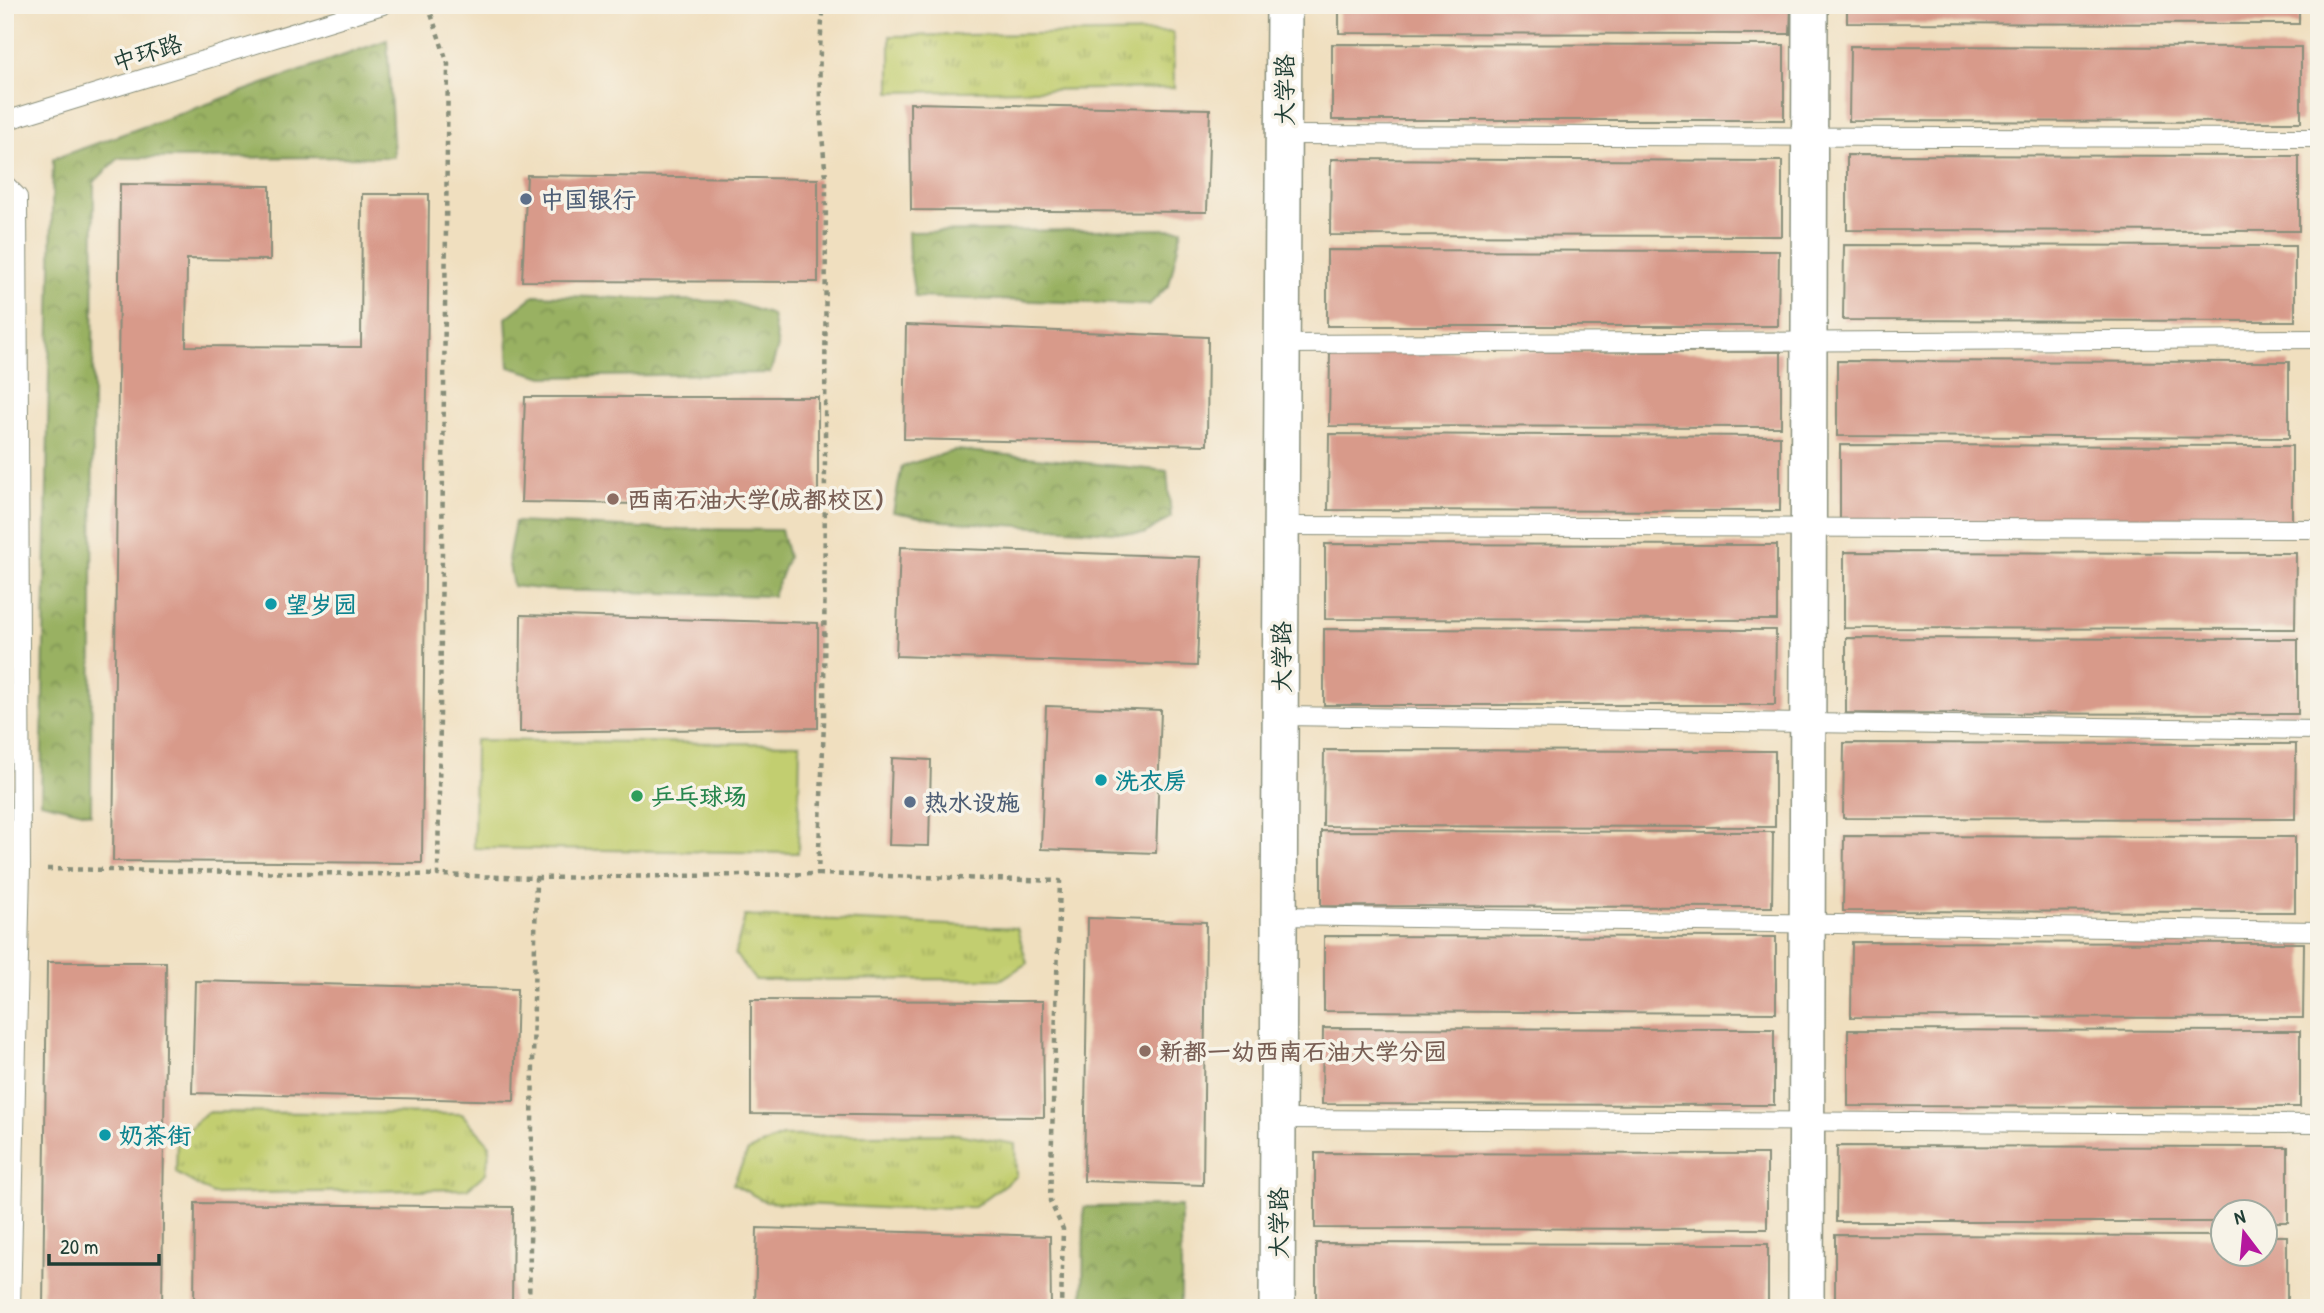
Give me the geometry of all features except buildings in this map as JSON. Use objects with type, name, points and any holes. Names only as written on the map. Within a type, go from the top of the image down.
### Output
[{"type":"street","name":"大学路","points":[[1277,1308],[1284,5]]},
{"type":"street","points":[[1806,1308],[1810,5]]},
{"type":"lane","name":"中环路","points":[[5,121],[383,5]]},
{"type":"lane","points":[[1283,135],[2319,138]]},
{"type":"lane","points":[[5,184],[18,197],[21,868],[11,1308]]},
{"type":"lane","points":[[1282,344],[2319,339]]},
{"type":"lane","points":[[1281,526],[2319,529]]},
{"type":"lane","points":[[1281,716],[2319,730]]},
{"type":"lane","points":[[1279,916],[2319,931]]},
{"type":"lane","points":[[1278,1119],[2319,1124]]},
{"type":"path","points":[[428,5],[448,64],[438,875]]},
{"type":"path","points":[[818,874],[824,723],[826,177],[818,107],[819,42],[824,5]]},
{"type":"path","points":[[21,868],[536,878],[818,874],[1060,881],[1050,1201],[1063,1229],[1061,1308]]},
{"type":"path","points":[[529,1308],[536,878]]},
{"type":"green space","points":[[1173,32],[1174,88],[890,92],[890,36]]},
{"type":"green space","points":[[387,40],[394,157],[119,158],[94,182],[91,814],[41,802],[53,159]]},
{"type":"green space","points":[[14,207],[8,1308],[5,1308],[5,209]]},
{"type":"green space","points":[[1182,229],[1169,285],[1149,305],[915,297],[908,232]]},
{"type":"green space","points":[[535,295],[733,302],[772,315],[778,347],[770,373],[544,377],[509,367],[506,318]]},
{"type":"green space","points":[[957,450],[1167,471],[1171,517],[1144,534],[942,521],[893,512],[902,466]]},
{"type":"green space","points":[[515,522],[663,529],[781,530],[788,557],[773,596],[550,590],[513,586],[508,559]]},
{"type":"green space","name":"乒乓球场","points":[[475,740],[800,744],[798,853],[474,848]]},
{"type":"green space","points":[[745,916],[1017,928],[1027,963],[1002,979],[755,980],[735,954]]},
{"type":"green space","points":[[207,1112],[462,1114],[490,1145],[486,1173],[467,1189],[213,1194],[176,1173],[177,1140]]},
{"type":"green space","points":[[957,1134],[1015,1144],[1016,1176],[974,1207],[898,1209],[766,1202],[733,1184],[748,1151],[782,1136]]},
{"type":"green space","points":[[1181,1206],[1181,1308],[1083,1308],[1084,1207]]},
{"type":"place","name":"中国银行","points":[[526,199]]},
{"type":"place","name":"西南石油大学(成都校区)","points":[[613,499]]},
{"type":"place","name":"望岁园","points":[[271,604]]},
{"type":"place","name":"洗衣房","points":[[1101,780]]},
{"type":"place","name":"乒乓球场","points":[[637,796]]},
{"type":"place","name":"热水设施","points":[[910,802]]},
{"type":"place","name":"新都一幼西南石油大学分园","points":[[1145,1051]]},
{"type":"place","name":"奶茶街","points":[[105,1135]]}]
